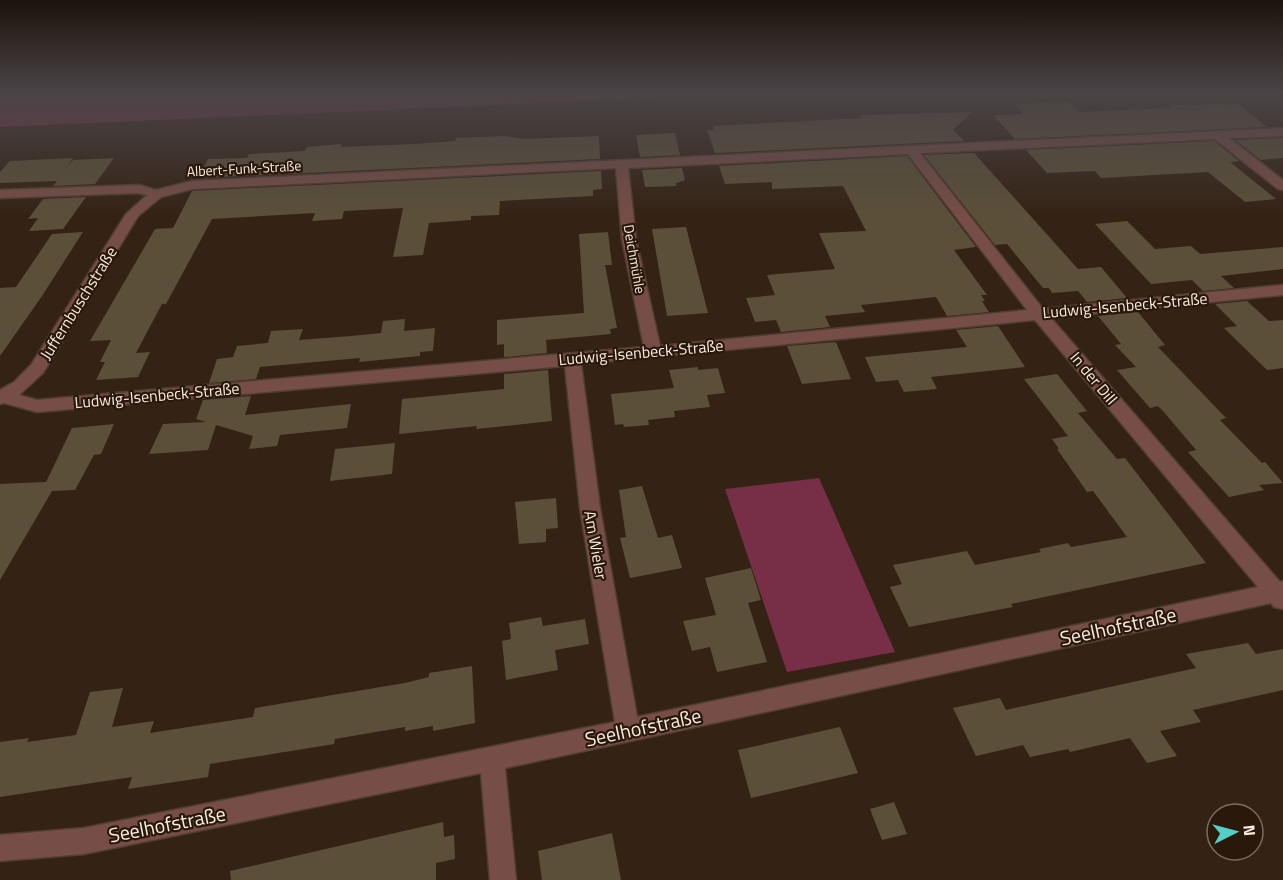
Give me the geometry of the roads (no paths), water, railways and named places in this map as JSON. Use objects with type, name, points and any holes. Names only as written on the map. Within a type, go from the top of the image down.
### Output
[{"type":"street","name":"Albert-Funk-Straße","points":[[0,194],[139,189],[156,194],[192,185],[1238,134]]},
{"type":"street","points":[[1218,135],[1283,186]]},
{"type":"street","name":"In der Dill","points":[[911,150],[1038,313],[1281,595]]},
{"type":"street","name":"Deichmühle","points":[[622,165],[629,239],[652,352]]},
{"type":"street","name":"Juffernbuschstraße","points":[[1,402],[36,369],[133,214],[156,194]]},
{"type":"street","name":"Ludwig-Isenbeck-Straße","points":[[1,402],[37,406],[652,352],[1283,290]]},
{"type":"street","name":"Am Wieler","points":[[572,359],[590,508],[628,731]]},
{"type":"street","name":"Seelhofstraße","points":[[0,848],[84,841],[492,759],[1281,595]]},
{"type":"street","points":[[492,759],[503,880]]}]
